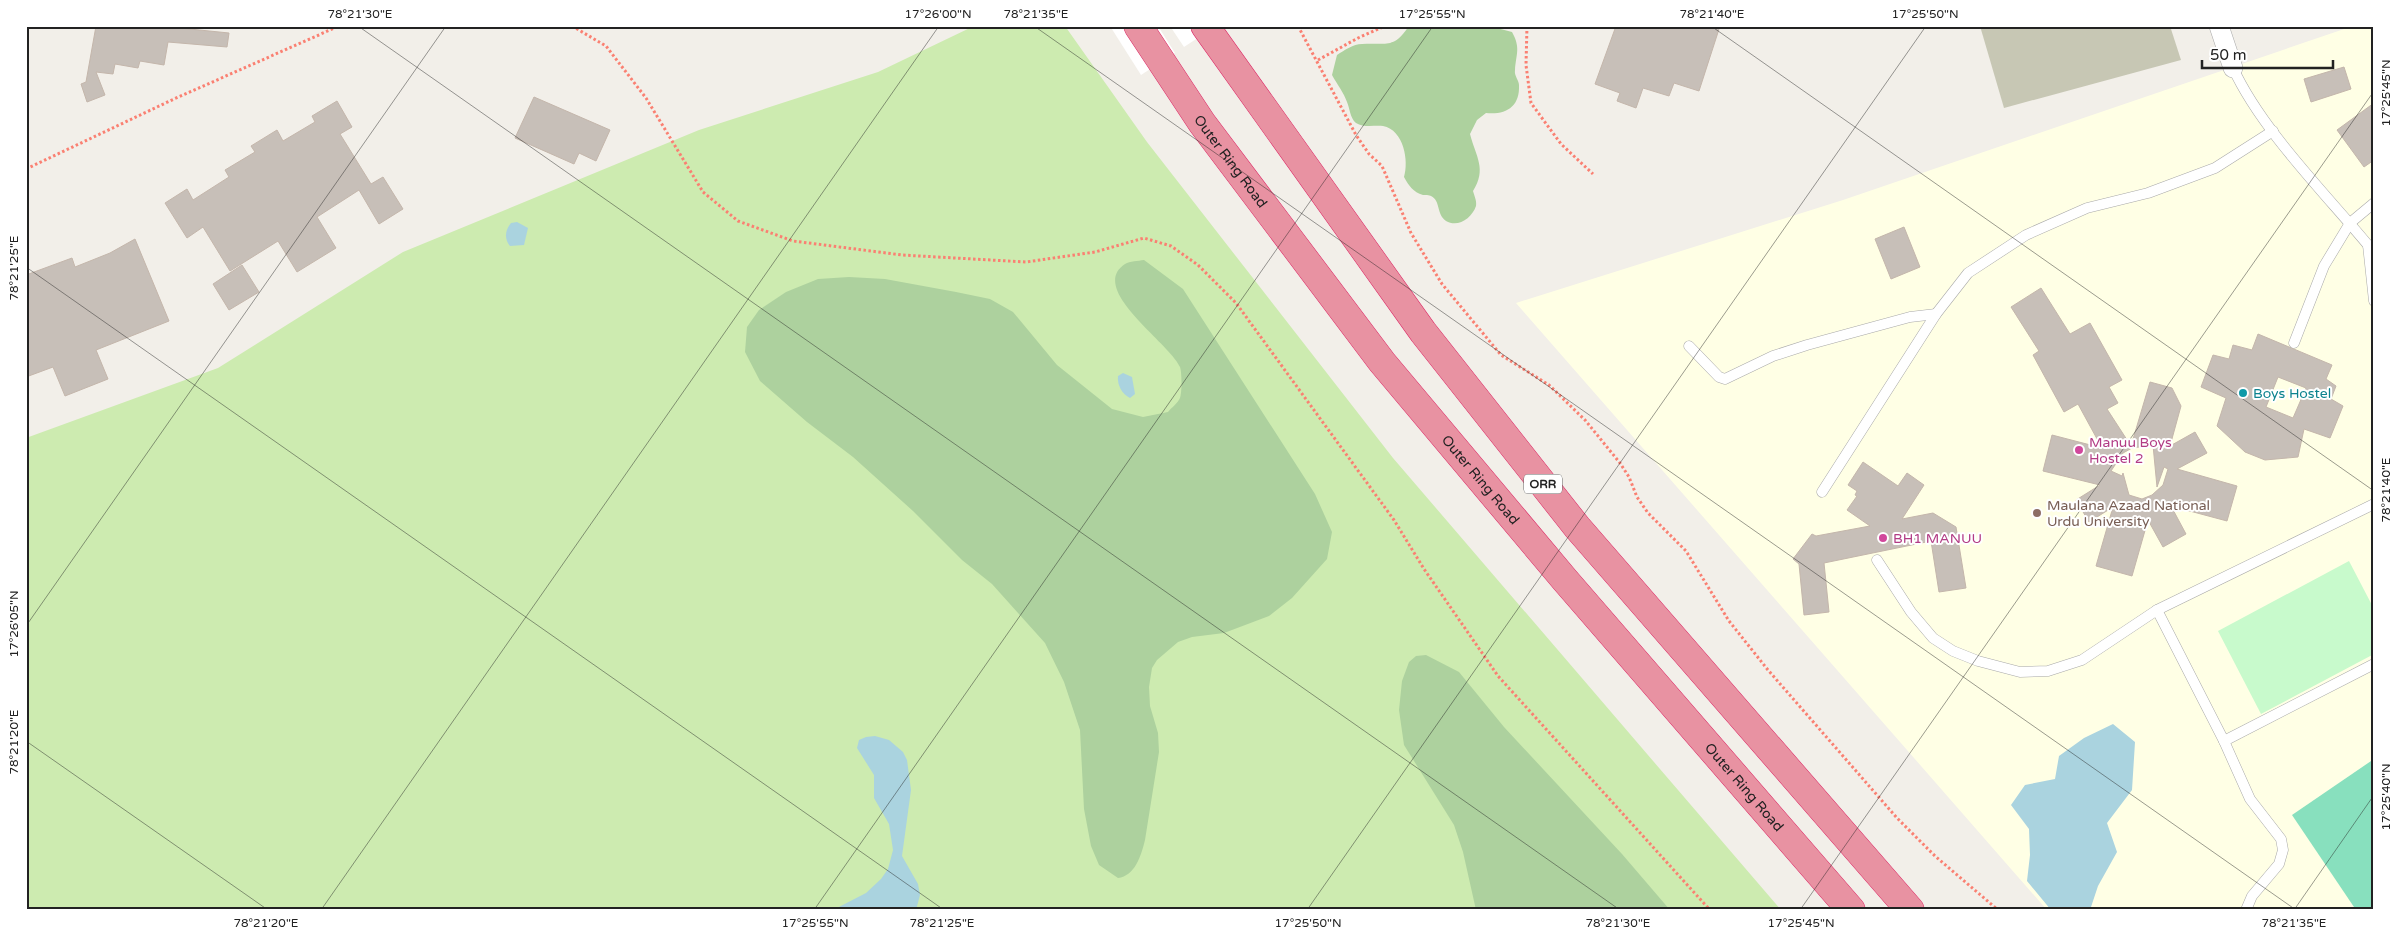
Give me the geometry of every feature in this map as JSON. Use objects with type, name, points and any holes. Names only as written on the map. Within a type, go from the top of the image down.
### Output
[{"type":"highway","name":"Outer Ring Road","points":[[1138,26],[1202,123],[1382,362],[1565,580],[1852,910]]},
{"type":"highway","name":"ORR","points":[[1206,29],[1423,332],[1577,527],[1910,910]]},
{"type":"street","points":[[2220,26],[2232,68]]},
{"type":"lane","points":[[2232,68],[2240,84],[2273,131],[2350,224],[2371,246],[2374,300]]},
{"type":"lane","points":[[1822,492],[1936,314],[1968,274],[2026,235],[2087,208],[2148,193],[2215,168],[2273,131]]},
{"type":"lane","points":[[2294,343],[2324,266],[2350,224],[2374,203]]},
{"type":"lane","points":[[1689,346],[1719,377],[1725,379],[1773,356],[1807,345],[1910,318],[1936,314]]},
{"type":"lane","points":[[1877,560],[1911,612],[1933,638],[1953,651],[1978,661],[2020,672],[2048,671],[2082,660],[2157,610],[2374,504]]},
{"type":"lane","points":[[2157,610],[2224,741],[2250,799],[2281,838],[2283,850],[2279,864],[2252,896],[2246,910]]},
{"type":"lane","points":[[2224,741],[2374,664]]},
{"type":"path","points":[[26,169],[174,99],[339,26]]},
{"type":"path","points":[[572,26],[606,46],[646,98],[703,192],[738,221],[793,241],[902,255],[1026,262],[1095,252],[1144,238],[1171,246],[1198,265],[1236,303],[1260,335],[1394,520],[1424,569],[1498,676],[1710,910]]},
{"type":"path","points":[[1298,26],[1318,60],[1356,135],[1369,154],[1382,166],[1421,252],[1442,284],[1501,355],[1549,385],[1585,420],[1630,477],[1637,496],[1648,513],[1686,552],[1729,621],[1776,680],[1904,825],[1935,856],[1998,910]]},
{"type":"path","points":[[1318,60],[1358,38],[1385,26]]},
{"type":"path","points":[[1527,26],[1526,65],[1531,103],[1561,144],[1593,174]]},
{"type":"shaded area","points":[[1980,26],[2170,26],[2181,60],[2004,108]]},
{"type":"shaded area","name":"Maulana Azaad National Urdu University","points":[[2353,26],[2374,26],[2374,910],[2047,910],[1516,303],[1843,200]]},
{"type":"green space","points":[[974,26],[1065,26],[1147,142],[1393,458],[1781,910],[26,910],[26,438],[218,368],[403,252],[699,130],[878,72]]},
{"type":"green space","points":[[1409,26],[1489,26],[1512,32],[1516,42],[1515,72],[1519,85],[1517,99],[1505,111],[1486,113],[1477,120],[1470,134],[1480,169],[1473,191],[1476,206],[1464,221],[1451,223],[1446,221],[1441,215],[1434,198],[1420,194],[1412,188],[1404,177],[1405,155],[1396,133],[1383,126],[1366,126],[1356,123],[1351,116],[1344,95],[1332,75],[1337,55],[1355,45],[1393,42]]},
{"type":"green space","points":[[1144,260],[1183,289],[1315,494],[1332,532],[1327,559],[1292,598],[1269,616],[1224,633],[1192,637],[1178,642],[1157,660],[1152,668],[1149,687],[1150,706],[1158,733],[1159,752],[1145,840],[1139,859],[1133,869],[1118,878],[1099,865],[1091,846],[1084,809],[1080,730],[1064,682],[1045,643],[992,584],[962,560],[913,511],[853,457],[807,422],[760,381],[745,352],[747,327],[759,310],[786,292],[818,279],[849,277],[885,279],[990,299],[1013,312],[1057,365],[1112,409],[1143,417],[1168,412],[1180,398],[1182,382],[1180,367],[1134,316],[1116,287],[1116,275],[1125,264]]},
{"type":"green space","points":[[2349,561],[2374,609],[2374,654],[2261,714],[2218,631]]},
{"type":"green space","points":[[1426,655],[1459,672],[1504,727],[1622,854],[1670,910],[1476,910],[1463,852],[1454,825],[1404,745],[1399,710],[1402,681],[1409,662],[1416,656]]},
{"type":"green space","points":[[2374,759],[2374,910],[2356,910],[2292,815]]},
{"type":"water","points":[[517,222],[528,228],[524,245],[510,246],[506,232],[511,223]]},
{"type":"water","points":[[1123,373],[1132,377],[1135,394],[1130,398],[1122,392],[1118,383],[1118,376]]},
{"type":"water","points":[[2113,724],[2135,742],[2132,790],[2107,823],[2117,852],[2098,886],[2090,910],[2051,910],[2027,881],[2030,855],[2029,829],[2011,805],[2025,785],[2055,779],[2059,756],[2084,738]]},
{"type":"water","points":[[875,736],[889,740],[903,752],[907,760],[911,790],[902,856],[918,884],[920,895],[916,910],[833,910],[866,893],[881,879],[888,869],[893,850],[889,824],[874,798],[874,775],[857,748],[859,740]]},
{"type":"pier","points":[[1110,26],[1158,26],[1175,53],[1141,75]]},
{"type":"pier","points":[[1170,26],[1216,26],[1184,47]]},
{"type":"building","points":[[96,26],[160,26],[229,33],[227,47],[168,42],[164,65],[140,61],[138,68],[115,64],[113,74],[96,72],[105,95],[87,102],[81,84],[86,82]]},
{"type":"building","points":[[1616,26],[1720,26],[1699,91],[1674,83],[1669,96],[1643,88],[1636,108],[1617,101],[1620,93],[1595,84]]},
{"type":"building","points":[[2344,67],[2351,89],[2311,102],[2304,79]]},
{"type":"building","points":[[534,97],[610,130],[596,161],[579,153],[574,164],[515,138]]},
{"type":"building","points":[[337,101],[352,127],[340,134],[371,184],[383,177],[403,209],[379,224],[359,190],[317,217],[336,248],[297,272],[278,241],[230,271],[203,227],[187,238],[165,203],[187,189],[193,200],[229,177],[225,170],[255,152],[251,146],[277,130],[283,141],[315,122],[312,116]]},
{"type":"building","points":[[2374,103],[2374,160],[2364,167],[2337,130]]},
{"type":"building","points":[[1904,227],[1920,267],[1891,279],[1875,239]]},
{"type":"building","points":[[135,239],[169,321],[96,350],[108,379],[65,396],[53,367],[26,377],[26,275],[72,258],[75,267],[110,253]]},
{"type":"building","points":[[242,265],[259,292],[229,310],[213,284]]},
{"type":"building","name":"Manuu Boys Hostel 2","points":[[2041,288],[2070,334],[2090,323],[2122,380],[2109,387],[2118,403],[2107,409],[2131,446],[2150,382],[2172,388],[2181,406],[2170,446],[2195,432],[2207,453],[2177,469],[2237,486],[2227,521],[2171,506],[2186,534],[2163,547],[2148,520],[2132,576],[2096,566],[2113,507],[2089,522],[2076,500],[2100,485],[2043,471],[2052,435],[2102,448],[2078,404],[2064,412],[2033,355],[2039,351],[2011,307]],"holes":[[[2153,445],[2157,487],[2164,467],[2168,469],[2163,485],[2152,495],[2142,499],[2129,495],[2123,473],[2122,476],[2111,471],[2123,453],[2132,448]]]},
{"type":"building","name":"Boys Hostel","points":[[2258,334],[2332,365],[2326,379],[2336,386],[2331,399],[2343,406],[2330,438],[2304,429],[2298,457],[2265,460],[2245,452],[2217,426],[2226,398],[2201,387],[2213,355],[2229,359],[2233,345],[2252,350]],"holes":[[[2278,377],[2306,388],[2293,418],[2266,407]]]},
{"type":"building","name":"BH1 MANUU","points":[[1863,462],[1898,486],[1907,473],[1924,485],[1902,519],[1933,513],[1956,527],[1966,588],[1939,592],[1931,541],[1824,563],[1829,612],[1804,615],[1799,564],[1793,559],[1812,534],[1816,536],[1870,526],[1847,510],[1857,496],[1855,495],[1857,491],[1848,485]]},
{"type":"place","name":"Boys Hostel","points":[[2243,393]]},
{"type":"place","name":"Manuu Boys Hostel 2","points":[[2079,450]]},
{"type":"place","name":"Maulana Azaad National Urdu University","points":[[2037,513]]},
{"type":"place","name":"BH1 MANUU","points":[[1883,538]]}]
